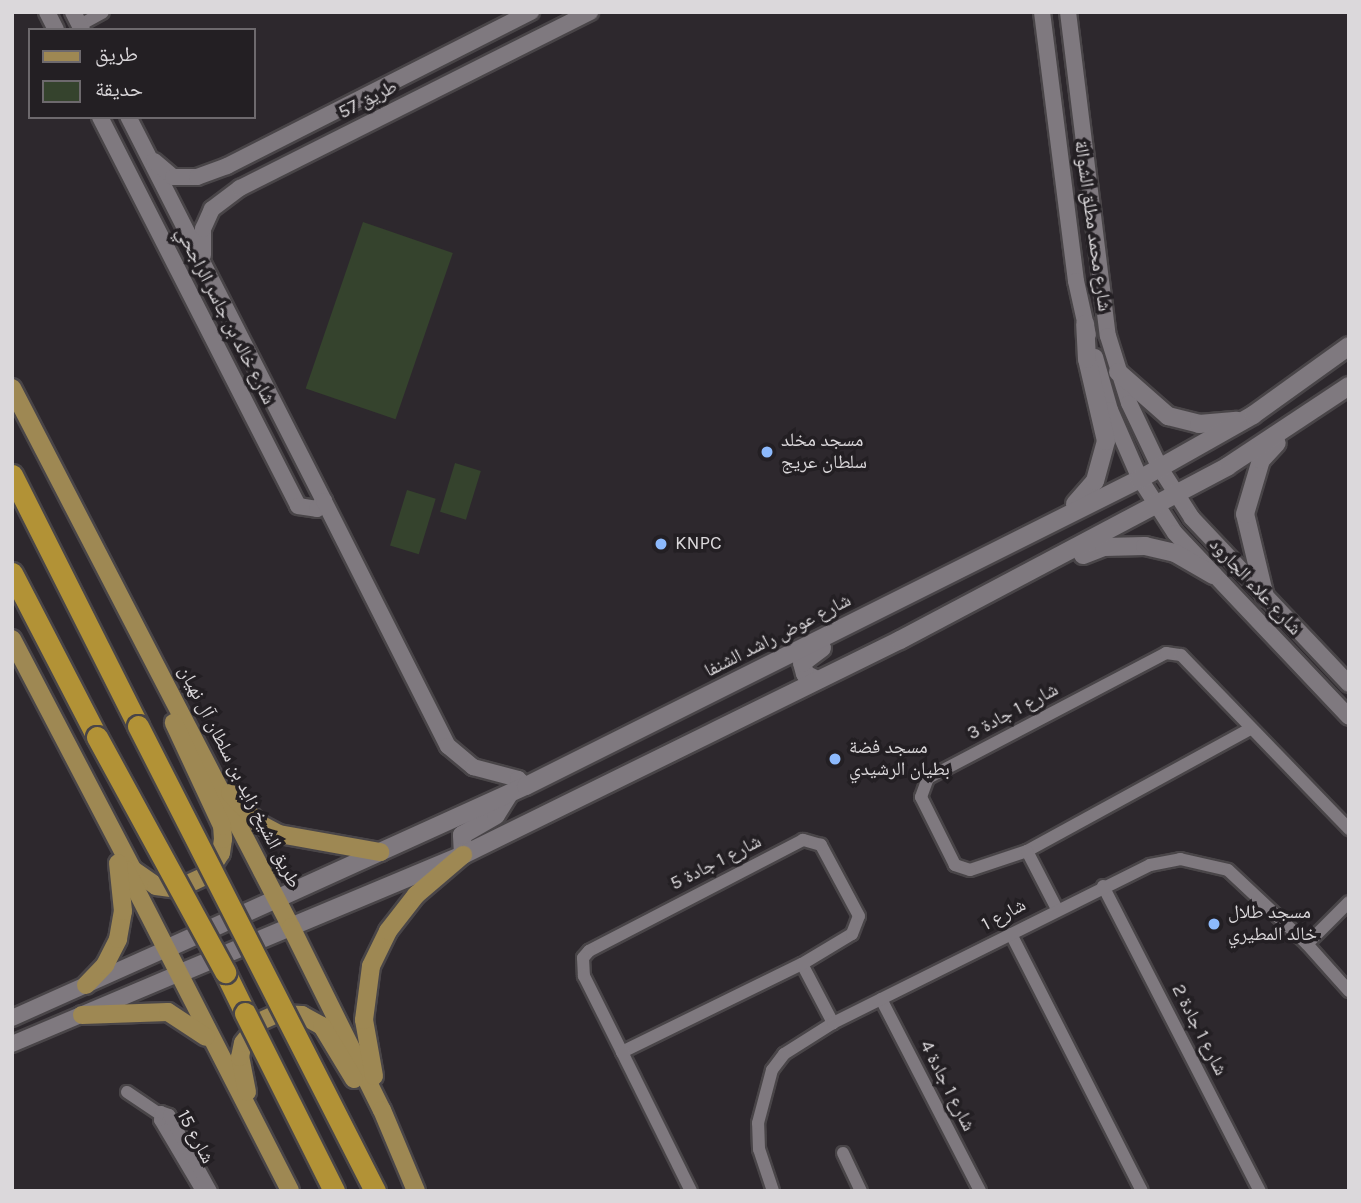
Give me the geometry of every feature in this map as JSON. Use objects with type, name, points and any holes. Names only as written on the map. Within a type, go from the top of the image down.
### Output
[{"type":"highway","points":[[12,475],[375,1191]]},
{"type":"highway","points":[[12,573],[97,737],[225,972],[334,1191]]},
{"type":"main road","points":[[1057,517],[1089,491],[1105,450],[1103,418],[1087,359],[1085,324]]},
{"type":"main road","name":"شارع عوض راشد الشنفا","points":[[166,949],[526,786],[1057,517],[1140,479],[1253,415],[1349,346]]},
{"type":"main road","points":[[1118,372],[1149,403],[1182,421],[1212,425],[1253,415]]},
{"type":"main road","points":[[178,974],[463,855],[814,679],[1033,573],[1297,423],[1349,386]]},
{"type":"main road","name":"طريق الشيخ زايد بن سلطان آل نهيان","points":[[12,388],[95,554],[214,775],[383,1110],[412,1184]]},
{"type":"main road","points":[[1265,597],[1245,514],[1261,460],[1297,423]]},
{"type":"main road","points":[[1033,573],[1104,547],[1126,546],[1175,553],[1213,575]]},
{"type":"main road","points":[[12,640],[132,869],[147,882],[166,888],[189,886],[207,875],[221,853],[222,826],[95,554]]},
{"type":"main road","points":[[814,679],[802,668],[805,658],[911,600],[942,576]]},
{"type":"main road","points":[[12,640],[212,1042],[292,1191]]},
{"type":"main road","points":[[214,775],[258,823],[279,834],[380,852]]},
{"type":"main road","points":[[463,855],[462,835],[496,815],[509,794]]},
{"type":"main road","points":[[86,985],[105,965],[118,939],[123,911],[116,849]]},
{"type":"main road","points":[[383,1110],[364,1020],[371,966],[388,932],[416,895],[463,855]]},
{"type":"main road","points":[[82,1015],[168,1012],[212,1042]]},
{"type":"main road","points":[[292,1191],[242,1076],[240,1057],[249,1033],[276,1014],[302,1015],[323,1026],[412,1184]]},
{"type":"street","points":[[47,12],[55,28]]},
{"type":"street","points":[[78,22],[103,12]]},
{"type":"street","name":"طريق 57","points":[[148,156],[173,177],[197,177],[227,166],[531,12]]},
{"type":"street","name":"طريق 57","points":[[203,257],[203,229],[212,209],[240,188],[590,12]]},
{"type":"street","name":"شارع محمد مطلق الشوالة","points":[[1042,12],[1085,324],[1110,410],[1140,479]]},
{"type":"street","points":[[1051,12],[1063,89],[1067,96],[1079,94]]},
{"type":"street","name":"شارع محمد مطلق الشوالة","points":[[1068,12],[1108,336],[1118,372],[1160,468]]},
{"type":"street","name":"شارع خالد بن جاسر الراجحي","points":[[101,119],[298,506],[312,510],[324,501]]},
{"type":"street","name":"شارع خالد بن جاسر الراجحي","points":[[129,119],[203,257],[448,747],[473,767],[518,779],[526,786]]},
{"type":"street","points":[[227,166],[228,184],[240,188]]},
{"type":"street","name":"شارع علاء الجارود","points":[[1160,468],[1175,494],[1265,597],[1349,684]]},
{"type":"street","name":"شارع علاء الجارود","points":[[1140,479],[1155,504],[1213,575],[1349,717]]},
{"type":"street","name":"شارع 1 جادة 3","points":[[1250,729],[1027,851],[962,870],[921,797],[922,786],[928,778],[1166,653],[1181,655],[1349,829]]},
{"type":"street","name":"شارع 1 جادة 5","points":[[622,1052],[802,964],[852,934],[859,916],[821,845],[803,840],[589,951],[583,958],[584,976],[691,1191]]},
{"type":"street","points":[[1027,851],[1057,909]]},
{"type":"street","name":"شارع 1","points":[[773,1191],[759,1149],[763,1096],[785,1054],[833,1023],[1103,886],[1150,865],[1180,859],[1209,863],[1248,885],[1349,991]]},
{"type":"street","name":"شارع 1 جادة 2","points":[[1103,886],[1260,1191]]},
{"type":"street","points":[[1307,944],[1349,902]]},
{"type":"street","points":[[1011,934],[1142,1191]]},
{"type":"street","points":[[12,1018],[166,949]]},
{"type":"street","points":[[802,964],[833,1023]]},
{"type":"street","points":[[12,1045],[178,974]]},
{"type":"street","name":"شارع 1 جادة 4","points":[[881,999],[980,1191]]},
{"type":"street","name":"شارع 15","points":[[127,1092],[160,1114],[201,1190]]},
{"type":"street","points":[[843,1153],[861,1191]]},
{"type":"green space","points":[[363,222],[453,253],[396,419],[306,388]]},
{"type":"green space","points":[[455,463],[481,471],[466,520],[440,512]]},
{"type":"green space","points":[[407,490],[436,499],[419,554],[390,545]]},
{"type":"place","name":"مسجد مخلد سلطان عريج","points":[[767,452]]},
{"type":"place","name":"KNPC","points":[[661,544]]},
{"type":"place","name":"مسجد فضة بطيان الرشيدي","points":[[835,759]]},
{"type":"place","name":"مسجد طلال خالد المطيري","points":[[1214,924]]}]
